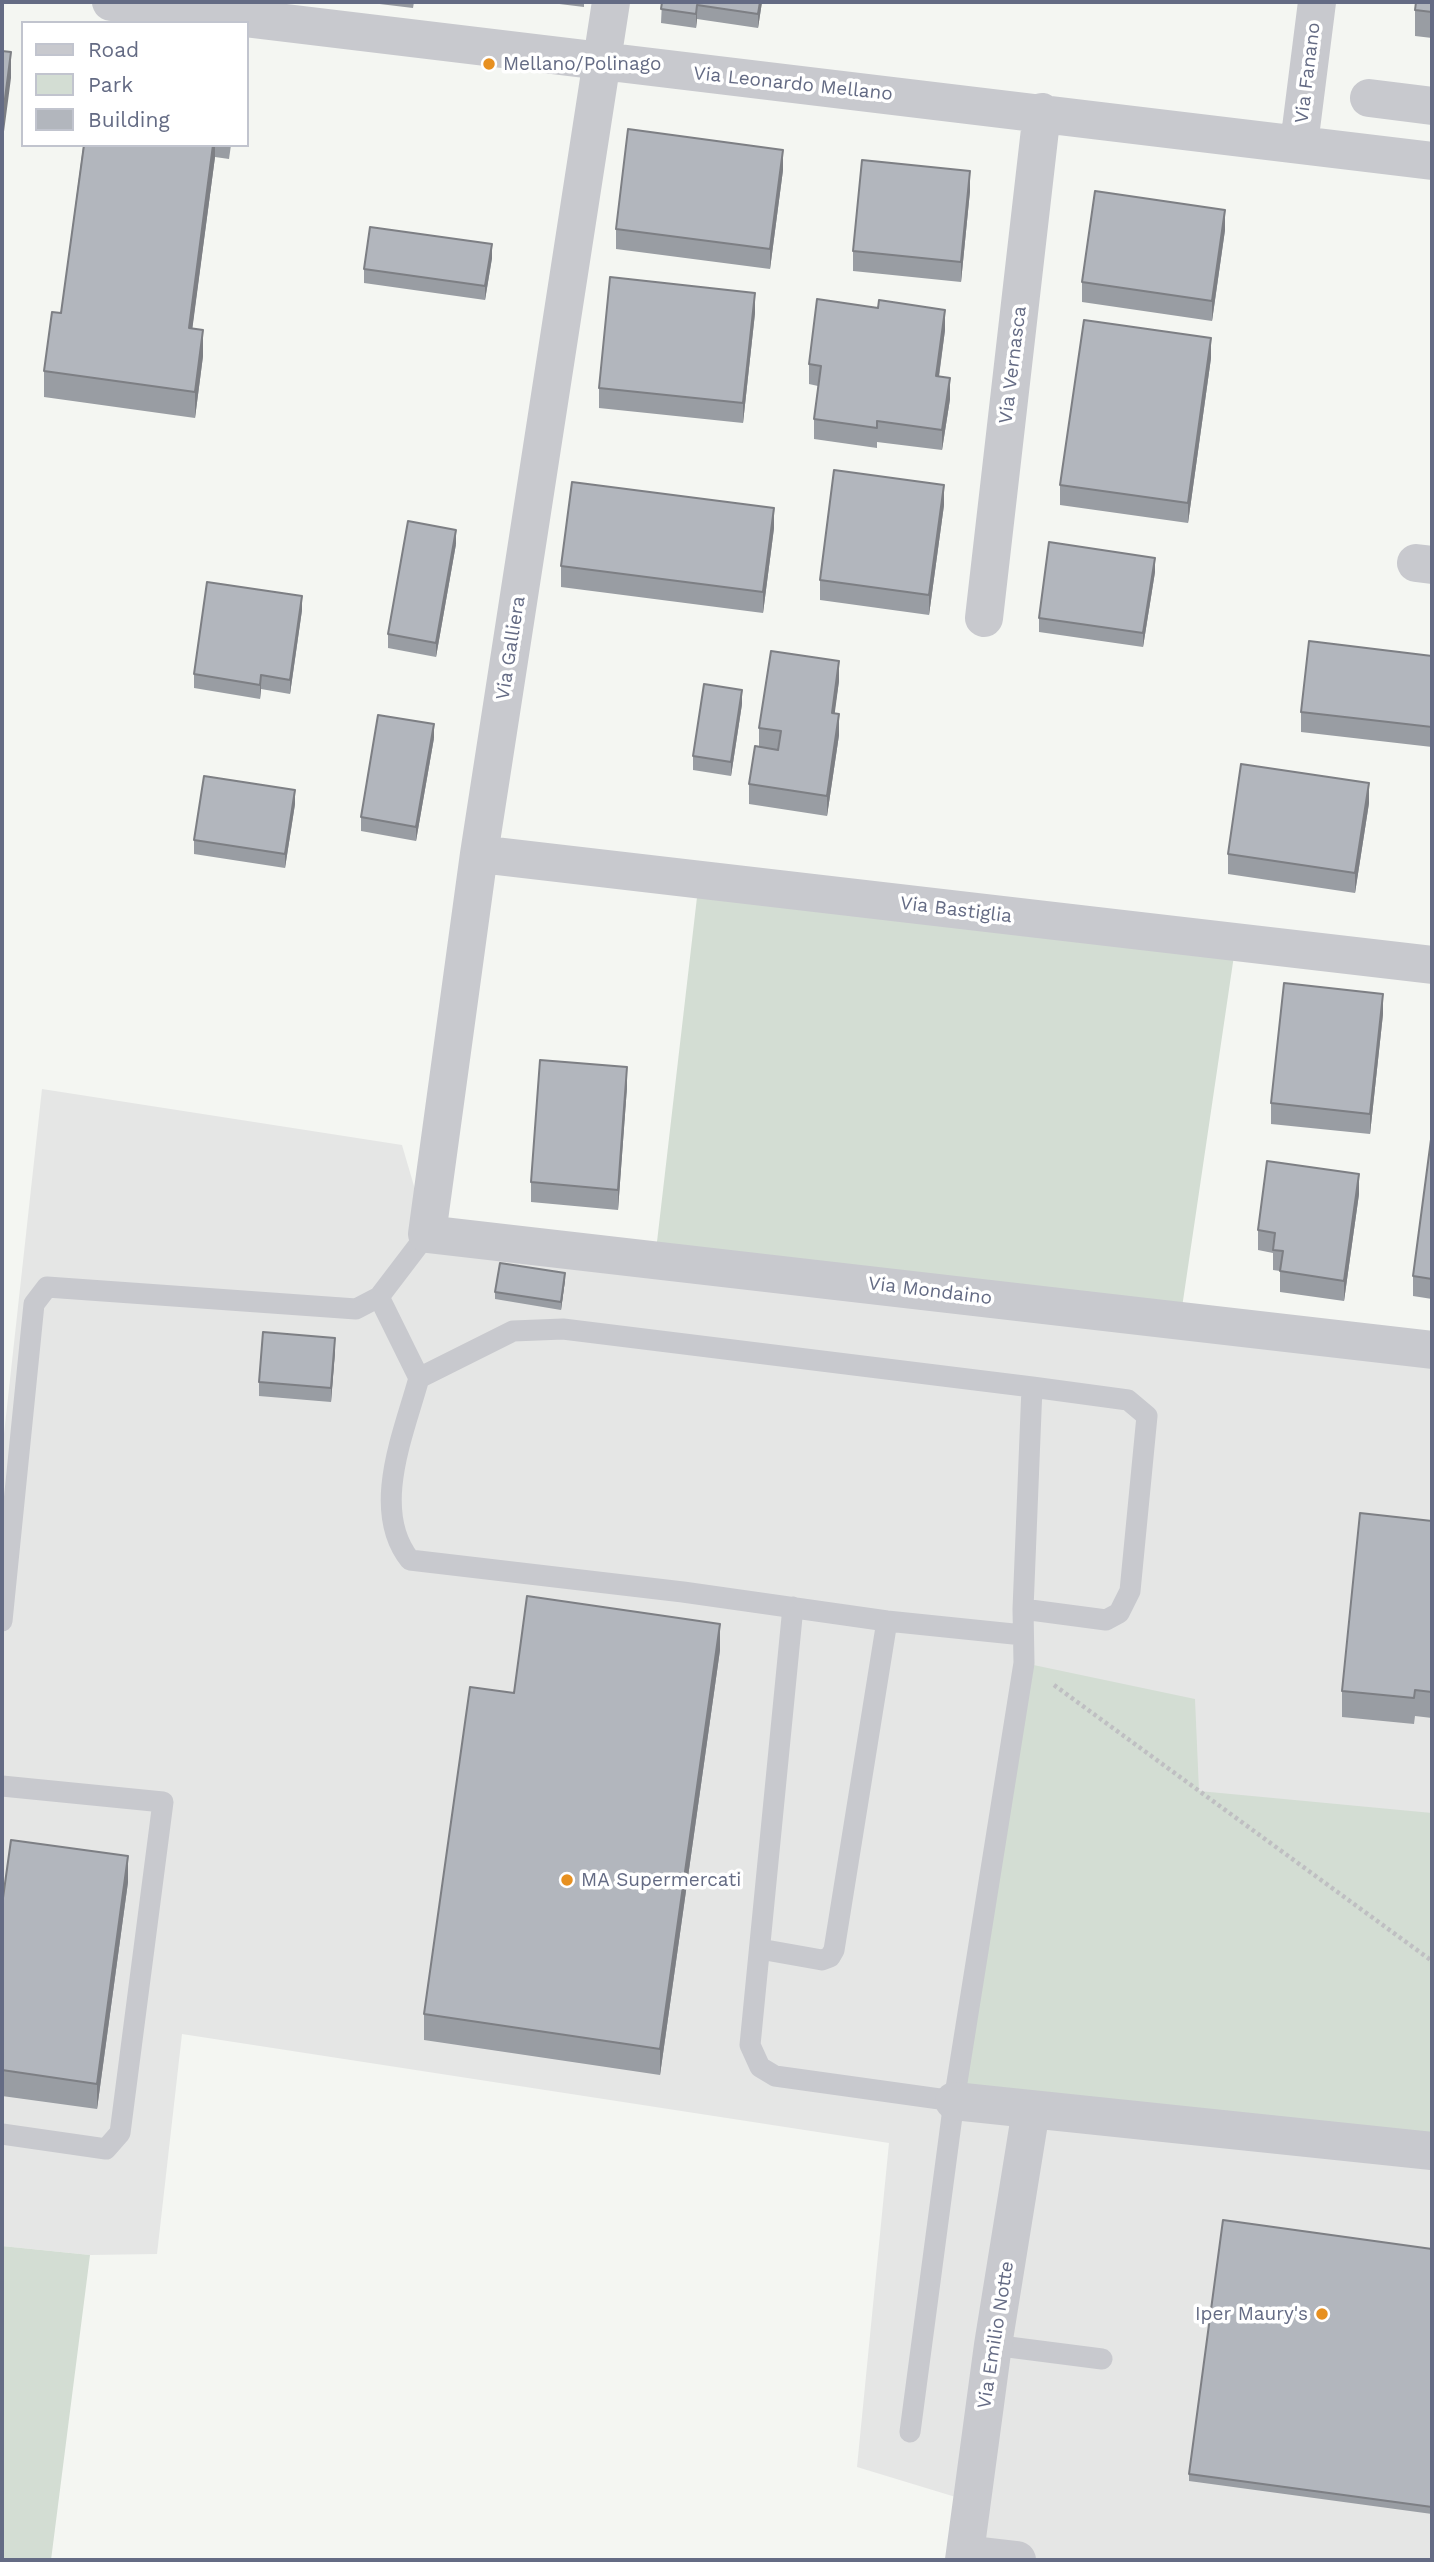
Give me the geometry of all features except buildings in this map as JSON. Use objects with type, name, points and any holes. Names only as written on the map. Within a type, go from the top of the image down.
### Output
[{"type":"street","name":"Via Leonardo Mellano","points":[[111,2],[1432,161]]},
{"type":"street","name":"Via Galliera","points":[[428,1234],[479,853],[611,2]]},
{"type":"street","name":"Via Fanano","points":[[1299,144],[1317,2]]},
{"type":"street","points":[[1369,98],[1432,106]]},
{"type":"street","name":"Via Vernasca","points":[[984,618],[1042,112]]},
{"type":"street","name":"Via Bastiglia","points":[[479,853],[1432,965]]},
{"type":"street","name":"Via Mondaino","points":[[428,1234],[1432,1350]]},
{"type":"street","points":[[954,2101],[1432,2151]]},
{"type":"street","name":"Via Emilio Notte","points":[[965,2557],[993,2345],[1031,2110]]},
{"type":"street","points":[[965,2557],[1017,2560]]},
{"type":"lane","points":[[2,1621],[34,1304],[47,1287],[356,1309],[379,1297],[428,1234]]},
{"type":"lane","points":[[379,1297],[419,1378],[395,1468],[392,1520],[398,1544],[410,1560],[887,1621],[1023,1634]]},
{"type":"lane","points":[[419,1378],[513,1331],[563,1329],[1128,1399],[1147,1416],[1130,1591],[1119,1613],[1106,1620],[1023,1609]]},
{"type":"lane","points":[[910,2432],[954,2101],[1024,1663],[1023,1609],[1032,1387]]},
{"type":"lane","points":[[793,1607],[750,2045],[760,2067],[775,2076],[954,2101]]},
{"type":"lane","points":[[760,1949],[822,1960],[830,1957],[834,1950],[887,1621]]},
{"type":"lane","points":[[2,1786],[163,1802],[120,2133],[106,2148],[2,2134]]},
{"type":"lane","points":[[993,2345],[1102,2359]]},
{"type":"path","points":[[1024,1663],[1432,1961]]},
{"type":"shaded area","points":[[42,1089],[402,1145],[428,1234],[1432,1351],[1432,2560],[1017,2560],[965,2554],[972,2502],[857,2467],[889,2143],[182,2034],[157,2254],[90,2255],[2,2246],[2,1452]]},
{"type":"green space","points":[[699,880],[1236,942],[1180,1321],[655,1259]]},
{"type":"green space","points":[[1024,1663],[1195,1699],[1199,1791],[1432,1813],[1432,2151],[954,2101]]},
{"type":"green space","points":[[2,2246],[90,2255],[51,2560],[2,2560]]},
{"type":"place","name":"Mellano/Polinago","points":[[489,64]]},
{"type":"place","name":"MA Supermercati","points":[[567,1880]]},
{"type":"place","name":"Iper Maury's","points":[[1322,2314]]}]
